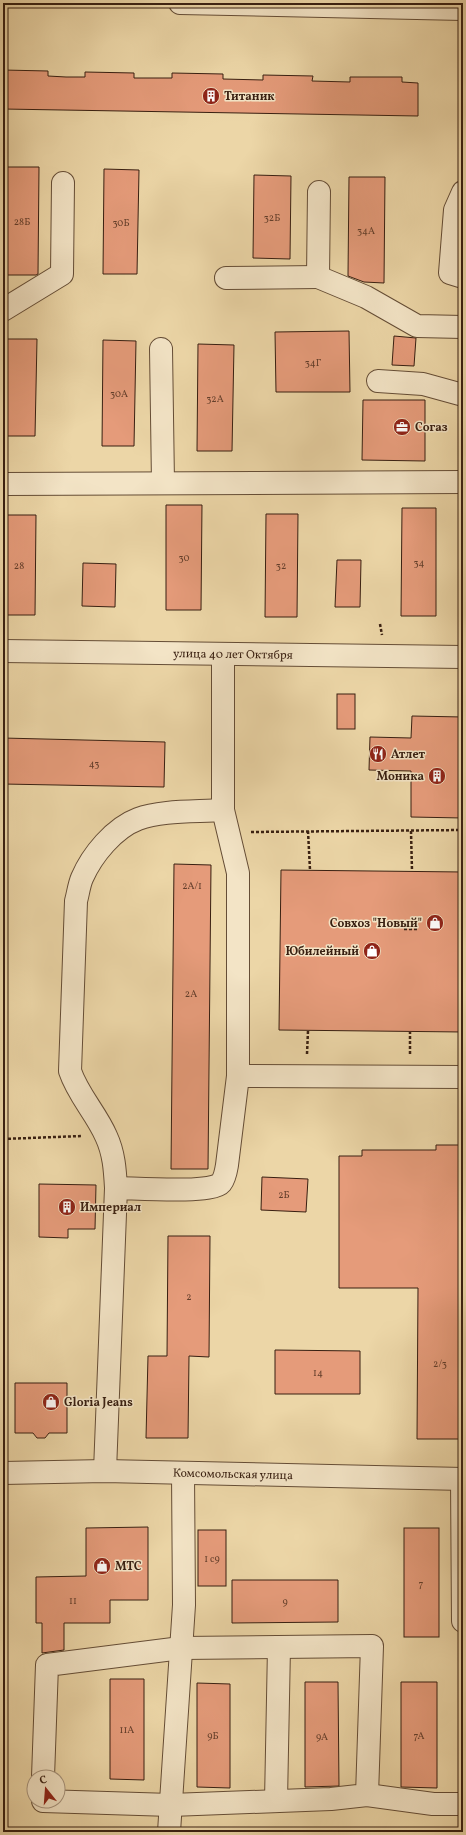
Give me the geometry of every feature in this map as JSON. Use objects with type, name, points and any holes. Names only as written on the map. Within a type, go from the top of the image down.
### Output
[{"type":"street","points":[[180,3],[320,4],[463,9]]},
{"type":"street","points":[[3,310],[62,274],[63,183]]},
{"type":"street","points":[[318,277],[319,192]]},
{"type":"street","points":[[463,192],[455,210],[450,274],[463,277]]},
{"type":"street","points":[[226,278],[318,277],[366,298],[417,326],[463,328]]},
{"type":"street","points":[[161,349],[163,483]]},
{"type":"street","points":[[378,381],[423,384],[463,395]]},
{"type":"street","points":[[3,484],[463,482]]},
{"type":"street","name":"улица 40 лет Октября","points":[[3,651],[463,657]]},
{"type":"street","points":[[116,1188],[200,1189],[214,1187],[221,1184],[225,1175],[238,1076],[238,873],[223,810],[223,654]]},
{"type":"street","points":[[105,1471],[116,1188],[114,1158],[106,1136],[74,1084],[70,1071],[76,901],[81,879],[102,847],[120,830],[137,819],[158,815],[223,810]]},
{"type":"street","points":[[238,1076],[463,1077]]},
{"type":"street","name":"Комсомольская улица","points":[[3,1473],[105,1471],[462,1479]]},
{"type":"street","points":[[169,1832],[184,1605],[183,1473]]},
{"type":"street","points":[[462,1479],[463,1621]]},
{"type":"street","points":[[43,1769],[47,1665],[181,1648],[372,1646],[367,1795]]},
{"type":"street","points":[[276,1801],[280,1647]]},
{"type":"street","points":[[66,1802],[171,1805],[331,1799],[367,1795],[433,1804],[463,1804]]},
{"type":"path","points":[[228,832],[463,830]]},
{"type":"path","points":[[308,831],[310,870]]},
{"type":"path","points":[[412,831],[412,871]]},
{"type":"path","points":[[404,929],[418,929]]},
{"type":"path","points":[[3,1139],[106,1136]]},
{"type":"building","name":"Титаник","points":[[3,70],[48,71],[48,76],[66,77],[85,77],[85,72],[134,73],[134,78],[172,78],[172,73],[223,74],[223,79],[263,80],[263,75],[313,76],[312,81],[350,82],[350,77],[402,77],[402,82],[418,83],[418,116],[3,109]]},
{"type":"building","points":[[6,167],[39,167],[38,274],[36,275],[5,275]]},
{"type":"building","points":[[104,169],[139,170],[137,274],[103,274]]},
{"type":"building","points":[[254,175],[291,176],[290,259],[253,258]]},
{"type":"building","points":[[349,177],[385,177],[384,283],[364,282],[348,276]]},
{"type":"building","points":[[349,331],[350,392],[276,392],[275,332]]},
{"type":"building","points":[[394,336],[416,338],[414,366],[392,365]]},
{"type":"building","points":[[3,339],[37,339],[35,436],[3,436]]},
{"type":"building","points":[[103,340],[136,341],[134,446],[102,446]]},
{"type":"building","points":[[198,344],[234,345],[232,451],[197,451]]},
{"type":"building","points":[[363,400],[425,400],[425,461],[362,460]]},
{"type":"building","points":[[166,505],[202,505],[201,610],[166,610]]},
{"type":"building","points":[[402,508],[436,508],[436,616],[401,616]]},
{"type":"building","points":[[266,514],[298,514],[297,617],[265,617]]},
{"type":"building","points":[[3,515],[36,515],[35,615],[3,615]]},
{"type":"building","points":[[337,560],[361,560],[360,607],[335,607]]},
{"type":"building","points":[[83,563],[116,564],[115,607],[82,606]]},
{"type":"building","points":[[337,694],[355,694],[355,729],[337,729]]},
{"type":"building","name":"Моника","points":[[412,716],[463,717],[463,818],[411,817],[411,771],[369,770],[370,737],[411,738]]},
{"type":"building","points":[[3,738],[165,742],[164,787],[3,784]]},
{"type":"building","points":[[174,864],[211,865],[208,1169],[171,1169]]},
{"type":"building","name":"Юбилейный","points":[[281,870],[463,872],[463,1032],[279,1030]]},
{"type":"building","points":[[436,1145],[463,1145],[463,1439],[417,1439],[418,1288],[339,1288],[339,1156],[362,1156],[362,1150],[436,1150]]},
{"type":"building","points":[[262,1177],[308,1179],[306,1212],[261,1210]]},
{"type":"building","name":"Империал","points":[[39,1184],[96,1185],[95,1229],[68,1229],[68,1238],[39,1237]]},
{"type":"building","points":[[168,1236],[210,1236],[209,1357],[189,1356],[188,1438],[146,1438],[148,1356],[167,1356]]},
{"type":"building","points":[[275,1350],[360,1351],[360,1394],[275,1394]]},
{"type":"building","points":[[15,1383],[67,1383],[67,1433],[49,1433],[45,1438],[37,1438],[33,1433],[15,1433]]},
{"type":"building","points":[[148,1527],[148,1600],[110,1600],[110,1623],[64,1623],[64,1650],[42,1653],[42,1623],[36,1623],[36,1577],[86,1576],[86,1528]]},
{"type":"building","points":[[404,1528],[439,1528],[439,1637],[404,1637]]},
{"type":"building","points":[[198,1530],[226,1530],[226,1586],[198,1586]]},
{"type":"building","points":[[232,1580],[338,1580],[338,1622],[232,1623]]},
{"type":"building","points":[[110,1679],[144,1679],[144,1780],[110,1779]]},
{"type":"building","points":[[305,1682],[338,1682],[339,1786],[305,1787]]},
{"type":"building","points":[[401,1682],[437,1682],[437,1788],[401,1787]]},
{"type":"building","points":[[197,1683],[230,1684],[230,1788],[197,1787]]},
{"type":"place","name":"Титаник","points":[[211,96]]},
{"type":"place","name":"Согаз","points":[[402,427]]},
{"type":"place","name":"Атлет","points":[[378,754]]},
{"type":"place","name":"Моника","points":[[437,776]]},
{"type":"place","name":"Совхоз \"Новый\"","points":[[435,923]]},
{"type":"place","name":"Юбилейный","points":[[372,951]]},
{"type":"place","name":"Империал","points":[[67,1207]]},
{"type":"place","name":"Gloria Jeans","points":[[51,1402]]},
{"type":"place","name":"МТС","points":[[102,1566]]}]
